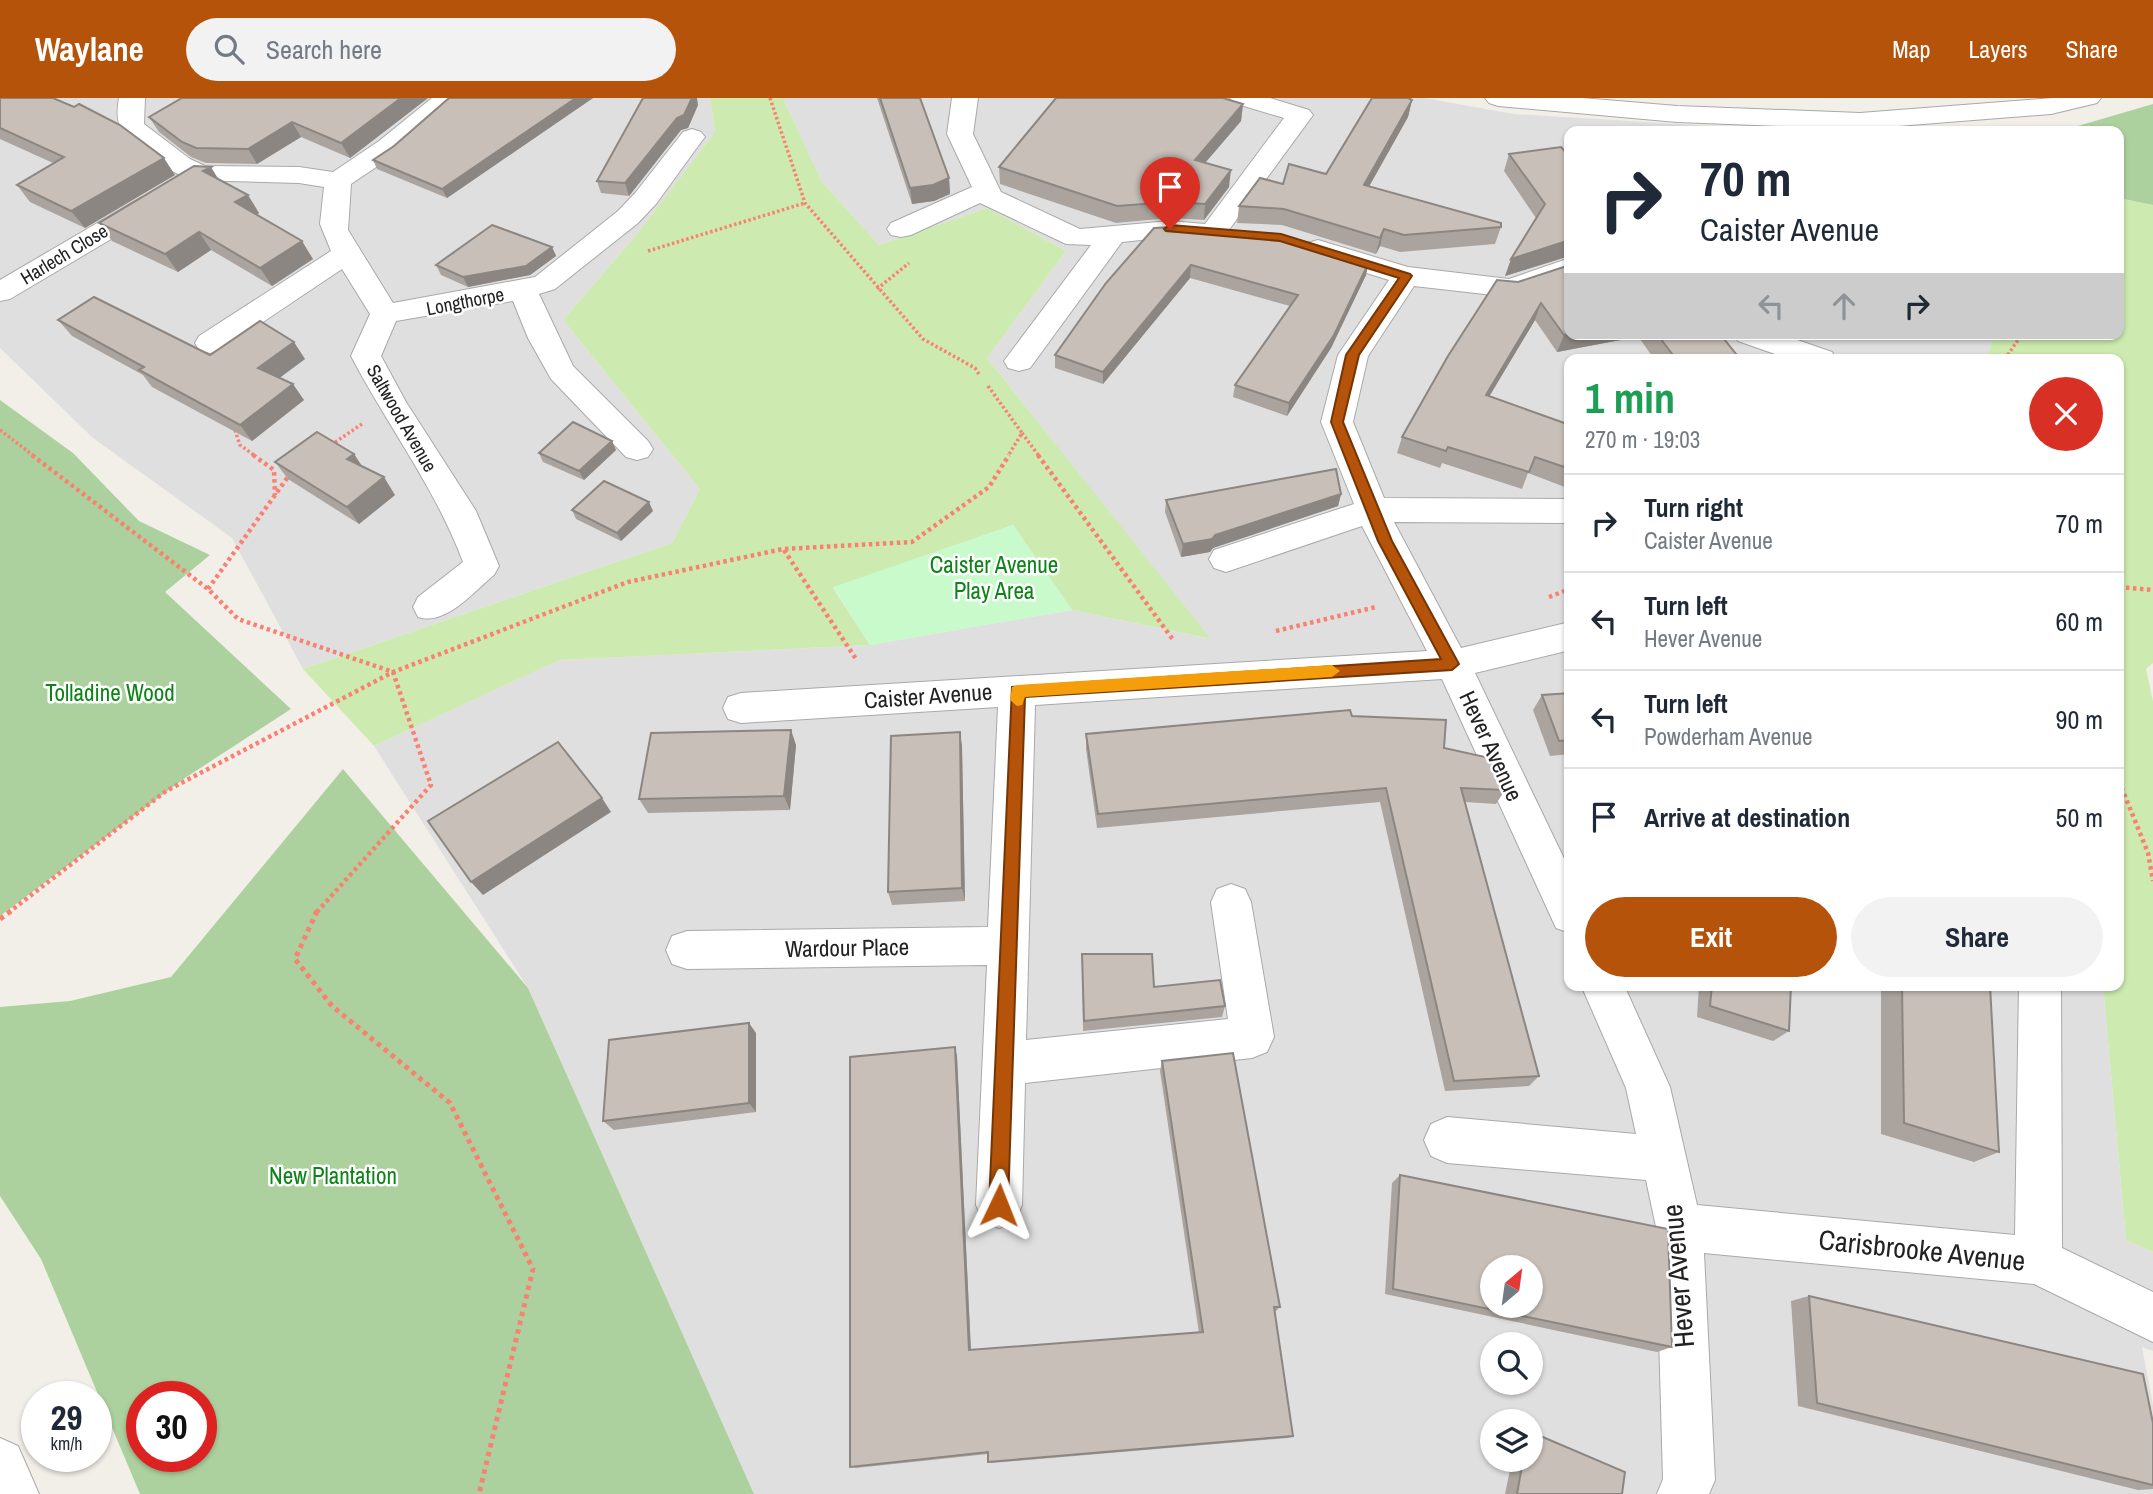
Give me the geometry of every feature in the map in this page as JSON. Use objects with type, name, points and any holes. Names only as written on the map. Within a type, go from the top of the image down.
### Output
[{"type":"street","points":[[132,98],[132,127],[181,165],[200,174],[299,175],[338,181],[388,147],[447,98]]},
{"type":"street","points":[[965,98],[960,134],[989,197],[1076,238],[1170,229],[1226,233],[1300,115],[1242,98]]},
{"type":"street","points":[[1498,98],[1676,123],[1860,121],[1966,106],[2051,106],[2088,98]]},
{"type":"street","points":[[637,449],[562,372],[543,338],[533,286],[604,239],[628,217],[646,198],[692,137]]},
{"type":"street","name":"Harlech Close","points":[[0,292],[200,174]]},
{"type":"street","points":[[338,181],[333,217],[334,233],[385,314]]},
{"type":"street","points":[[901,229],[986,190]]},
{"type":"street","points":[[1019,361],[1113,234]]},
{"type":"street","points":[[1293,241],[1406,276],[1511,288],[1564,269]]},
{"type":"street","points":[[210,343],[347,253]]},
{"type":"street","name":"Hever Avenue","points":[[1406,276],[1353,355],[1337,422],[1385,541],[1474,705],[1564,902]]},
{"type":"street","name":"Longthorpe","points":[[385,314],[533,286]]},
{"type":"street","name":"Saltwood Avenue","points":[[385,314],[366,356],[392,405],[464,520],[482,566],[430,607]]},
{"type":"street","points":[[1766,340],[1806,354]]},
{"type":"street","points":[[1226,559],[1373,510],[1564,510]]},
{"type":"street","name":"Caister Avenue","points":[[741,708],[1452,664],[1564,637]]},
{"type":"street","points":[[999,1205],[1017,691]]},
{"type":"street","points":[[1004,1064],[1252,1037],[1231,902]]},
{"type":"street","name":"Wardour Place","points":[[687,950],[1008,946]]},
{"type":"street","name":"Hever Avenue","points":[[1605,991],[1648,1087],[1679,1227],[1689,1480],[1683,1494]]},
{"type":"street","points":[[2038,1261],[2040,991]]},
{"type":"street","points":[[1447,1140],[1664,1159]]},
{"type":"street","name":"Carisbrooke Avenue","points":[[1679,1227],[2038,1261],[2153,1318]]},
{"type":"street","points":[[0,1464],[13,1494]]},
{"type":"path","points":[[0,919],[166,791],[393,672],[628,582],[783,549],[912,542],[989,487],[1022,433],[975,368],[923,339],[804,203],[770,98]]},
{"type":"path","points":[[636,255],[804,203]]},
{"type":"path","points":[[328,447],[392,405]]},
{"type":"path","points":[[232,422],[240,445],[274,470],[275,495]]},
{"type":"path","points":[[0,430],[208,589],[238,619],[393,672]]},
{"type":"path","points":[[208,589],[286,477],[297,469]]},
{"type":"path","points":[[783,549],[857,660]]},
{"type":"path","points":[[2124,587],[2153,590]]},
{"type":"path","points":[[393,672],[430,785],[319,907],[295,959],[332,1006],[450,1103],[533,1269],[479,1494]]},
{"type":"path","points":[[2124,793],[2148,853],[2153,881]]},
{"type":"shaded area","points":[[0,98],[710,98],[715,132],[637,234],[563,320],[700,489],[672,543],[303,669],[232,538],[93,438],[0,348]]},
{"type":"shaded area","points":[[783,98],[1424,98],[1514,114],[1710,126],[1564,126],[1564,340],[1993,340],[1988,354],[1564,354],[1564,991],[2104,991],[2126,1240],[2153,1252],[2153,1351],[2142,1347],[2153,1405],[2153,1494],[754,1494],[528,988],[374,746],[560,660],[870,645],[1072,610],[1210,639],[987,358],[1066,251],[987,208],[879,245],[822,182]]},
{"type":"green space","points":[[710,98],[783,98],[822,182],[879,245],[987,208],[1066,251],[987,358],[1211,639],[1072,610],[1013,525],[833,588],[870,645],[560,660],[374,746],[303,669],[672,543],[700,489],[563,320],[637,234],[715,132]]},
{"type":"green space","points":[[2153,104],[2153,205],[2124,199],[2124,126],[2078,126]]},
{"type":"green space","points":[[2124,199],[2153,205],[2153,663],[2146,669],[2153,701],[2153,1252],[2126,1240],[2104,991],[2124,991],[2124,354],[1988,354],[1993,340],[2124,340]]},
{"type":"green space","name":"Tolladine Wood","points":[[0,400],[73,453],[139,521],[210,555],[165,592],[291,709],[185,778],[0,916]]},
{"type":"green space","name":"Caister Avenue Play Area","points":[[1013,525],[1072,610],[870,645],[833,587]]},
{"type":"green space","name":"New Plantation","points":[[343,769],[528,988],[754,1494],[140,1494],[131,1472],[217,1472],[217,1381],[126,1381],[126,1461],[112,1428],[112,1381],[92,1381],[41,1259],[0,1196],[0,1007],[70,1001],[171,977]]},
{"type":"building","points":[[0,98],[53,98],[74,107],[79,104],[120,125],[164,158],[71,211],[17,185],[64,157],[0,128]]},
{"type":"building","points":[[182,98],[401,98],[341,143],[292,122],[248,149],[196,148],[182,142],[149,117]]},
{"type":"building","points":[[449,98],[576,98],[442,189],[373,160],[394,146]]},
{"type":"building","points":[[643,98],[692,98],[684,115],[677,118],[625,183],[597,181]]},
{"type":"building","points":[[880,98],[920,98],[949,178],[933,185],[910,188]]},
{"type":"building","points":[[1056,98],[1223,98],[1243,104],[1195,160],[1231,170],[1205,204],[1171,202],[1117,206],[999,167]]},
{"type":"building","points":[[1372,98],[1412,100],[1364,185],[1501,223],[1501,227],[1404,235],[1384,229],[1380,238],[1284,209],[1239,206],[1260,178],[1283,184],[1289,164],[1326,174]]},
{"type":"building","points":[[1561,147],[1564,150],[1564,242],[1511,259],[1545,204],[1509,154]]},
{"type":"building","points":[[194,166],[211,167],[203,171],[248,195],[235,202],[302,241],[260,268],[199,232],[165,254],[99,223]]},
{"type":"building","points":[[492,225],[552,247],[526,266],[463,277],[436,265]]},
{"type":"building","points":[[1154,228],[1281,235],[1369,262],[1334,335],[1289,403],[1235,385],[1298,295],[1191,265],[1103,372],[1055,355],[1106,283]]},
{"type":"building","points":[[1564,267],[1564,335],[1541,303],[1486,395],[1564,423],[1564,467],[1535,457],[1529,472],[1448,447],[1446,451],[1402,437],[1448,356],[1497,280],[1518,282]]},
{"type":"building","points":[[94,297],[210,355],[260,321],[294,342],[258,368],[293,384],[240,425],[139,370],[144,367],[58,320]]},
{"type":"building","points":[[1662,340],[1725,340],[1736,354],[1672,354]]},
{"type":"building","points":[[573,422],[612,441],[579,471],[539,453]]},
{"type":"building","points":[[317,432],[354,454],[347,459],[384,477],[347,507],[275,462]]},
{"type":"building","points":[[1336,469],[1341,494],[1215,535],[1212,539],[1183,544],[1166,500]]},
{"type":"building","points":[[604,481],[649,502],[617,533],[572,510]]},
{"type":"building","points":[[1564,693],[1564,741],[1559,741],[1542,695]]},
{"type":"building","points":[[1350,710],[1352,716],[1446,720],[1444,748],[1490,758],[1505,790],[1461,788],[1539,1076],[1454,1081],[1386,788],[1098,814],[1086,734]]},
{"type":"building","points":[[791,730],[784,796],[639,799],[651,733]]},
{"type":"building","points":[[960,732],[962,888],[888,892],[891,736]]},
{"type":"building","points":[[558,742],[602,798],[471,882],[428,821]]},
{"type":"building","points":[[1082,954],[1152,954],[1154,987],[1220,980],[1225,1006],[1084,1021]]},
{"type":"building","points":[[1711,991],[1791,991],[1789,1031],[1710,1006]]},
{"type":"building","points":[[1902,991],[1990,991],[1999,1152],[1904,1123]]},
{"type":"building","points":[[749,1023],[749,1103],[603,1121],[609,1040]]},
{"type":"building","points":[[955,1047],[969,1350],[1203,1332],[1162,1061],[1233,1053],[1280,1307],[1274,1307],[1293,1436],[988,1462],[988,1452],[850,1467],[850,1057]]},
{"type":"building","points":[[1400,1175],[1668,1229],[1672,1347],[1532,1318],[1544,1318],[1544,1255],[1480,1255],[1480,1307],[1393,1289]]},
{"type":"building","points":[[1809,1296],[2143,1374],[2153,1423],[2153,1485],[1817,1403]]},
{"type":"building","points":[[1543,1437],[1625,1472],[1622,1494],[1517,1494],[1521,1472],[1543,1472]]},
{"type":"slow traffic","points":[[1017,700],[1017,691],[1332,671]]},
{"type":"route","points":[[999,1205],[1017,691],[1452,664],[1385,541],[1337,422],[1353,355],[1406,276],[1281,237],[1170,229]]}]
